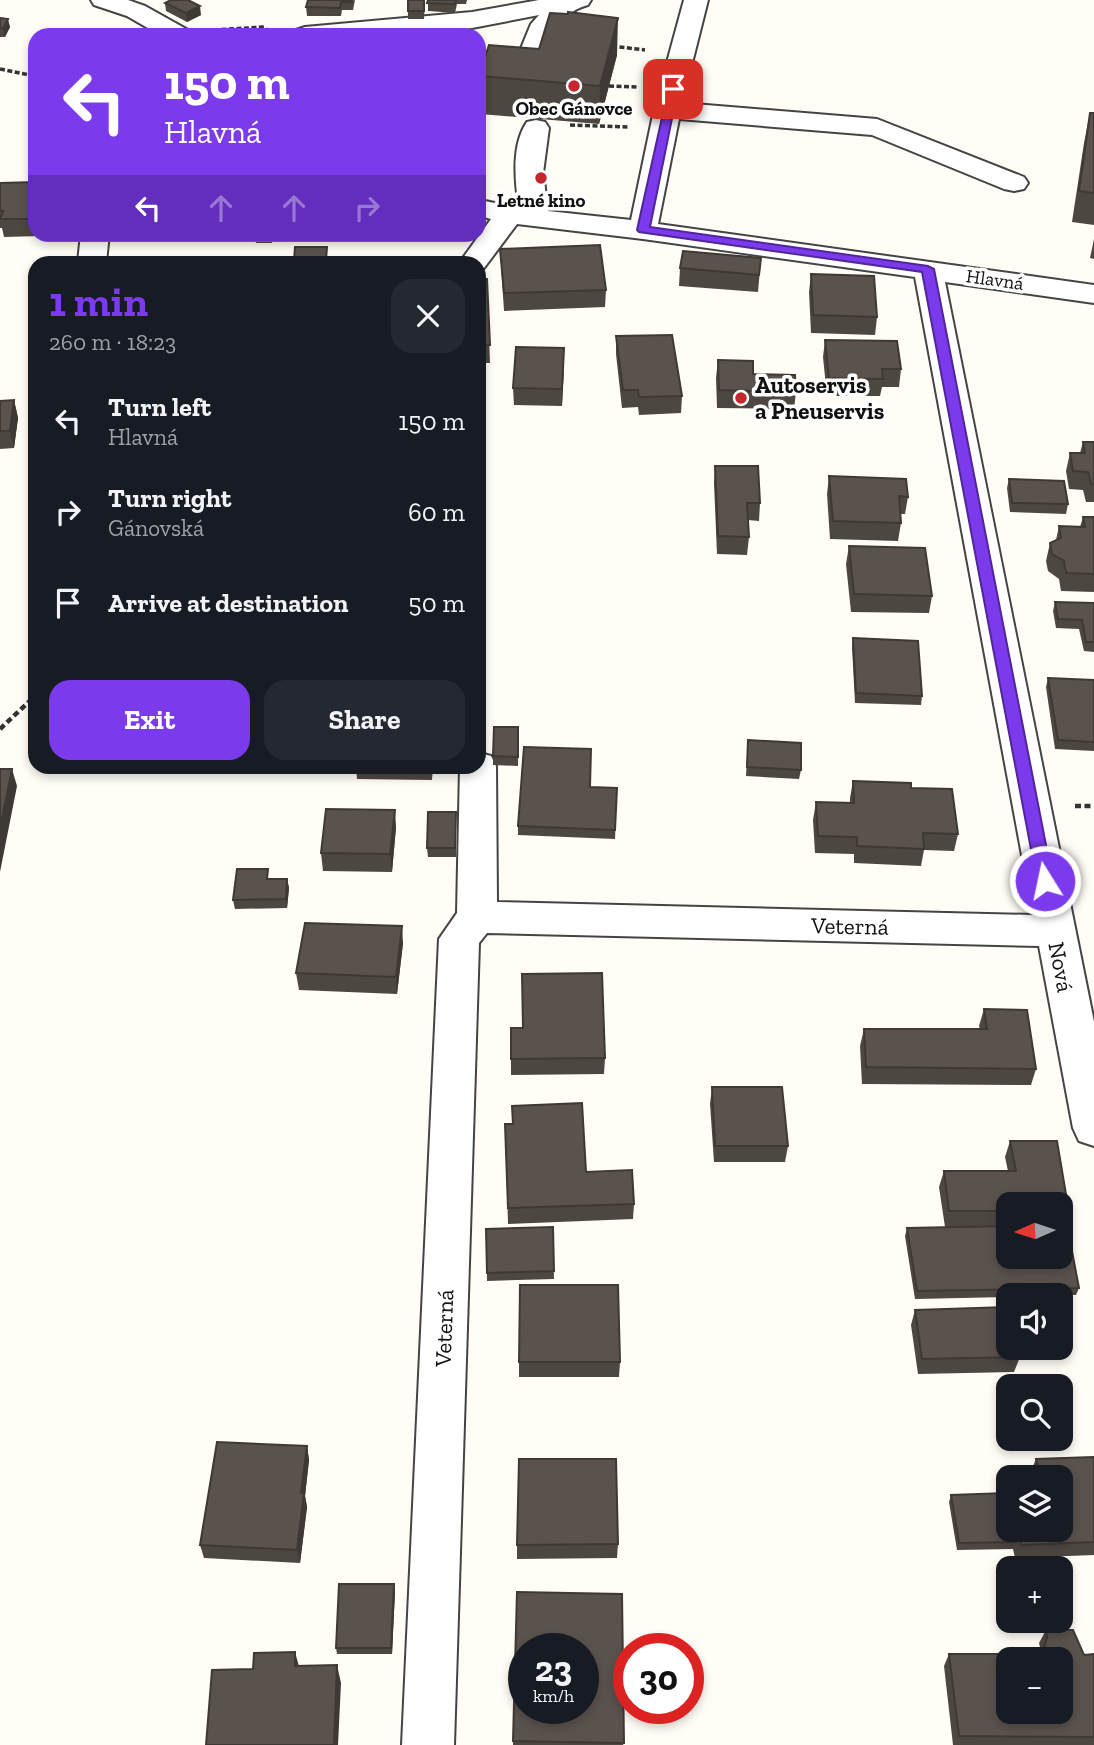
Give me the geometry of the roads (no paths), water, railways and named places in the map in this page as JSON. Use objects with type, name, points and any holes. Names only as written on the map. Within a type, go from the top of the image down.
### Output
[{"type":"street","points":[[103,0],[136,12],[166,28]]},
{"type":"street","points":[[643,230],[666,119],[696,0]]},
{"type":"street","points":[[383,28],[472,20],[573,1]]},
{"type":"street","points":[[519,85],[544,24],[573,1]]},
{"type":"street","points":[[666,119],[877,127],[1014,183]]},
{"type":"street","points":[[480,256],[522,216],[530,152],[547,126]]},
{"type":"street","name":"Hlavná","points":[[486,209],[1094,294]]},
{"type":"street","name":"Nová","points":[[928,269],[1094,1128]]},
{"type":"street","points":[[477,917],[478,774]]},
{"type":"street","name":"Veterná","points":[[428,1745],[458,939],[477,917],[1054,931]]},
{"type":"place","name":"Obec Gánovce","points":[[574,86]]},
{"type":"place","name":"Letné kino","points":[[541,178]]},
{"type":"place","name":"Autoservis a Pneuservis","points":[[741,398]]}]
